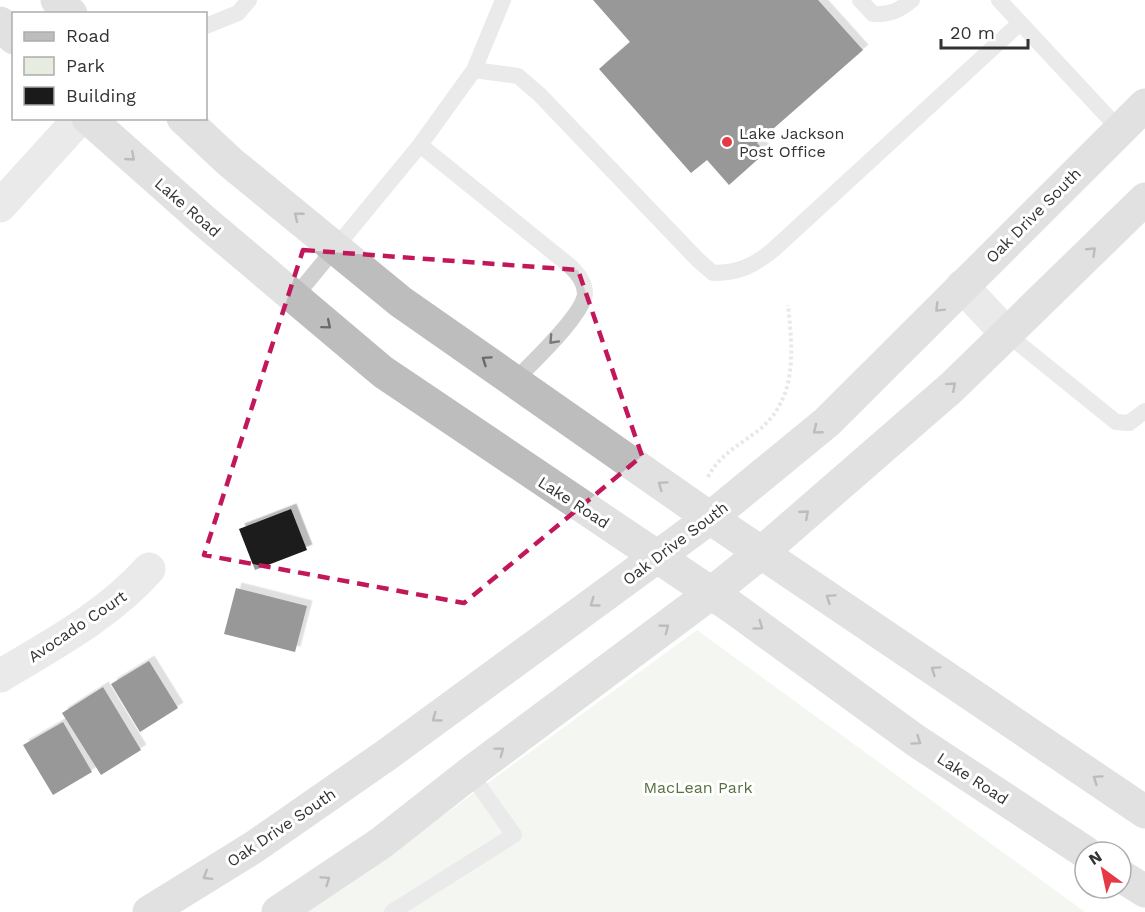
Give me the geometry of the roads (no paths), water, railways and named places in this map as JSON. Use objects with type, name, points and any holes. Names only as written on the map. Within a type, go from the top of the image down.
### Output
[{"type":"street","points":[[57,0],[69,12]]},
{"type":"street","points":[[0,23],[12,36]]},
{"type":"street","name":"Oak Drive South","points":[[149,912],[254,847],[385,756],[710,519],[826,422],[1145,105]]},
{"type":"street","points":[[0,206],[78,120]]},
{"type":"street","name":"Lake Road","points":[[90,120],[294,298],[383,372],[732,607],[915,740],[1073,844]]},
{"type":"street","points":[[185,120],[230,162],[401,302],[710,519],[1145,812]]},
{"type":"street","points":[[278,912],[381,843],[761,553],[952,387],[1145,199]]},
{"type":"street","points":[[962,286],[1007,334]]},
{"type":"street","name":"Avocado Court","points":[[0,676],[95,618],[126,595],[149,569]]},
{"type":"lane","points":[[207,26],[224,21],[238,13],[249,0]]},
{"type":"lane","points":[[294,298],[420,146],[474,70],[503,0]]},
{"type":"lane","points":[[860,0],[873,14],[886,15],[901,9],[912,0]]},
{"type":"lane","points":[[999,0],[1120,130]]},
{"type":"lane","points":[[474,70],[518,76],[540,95],[698,260],[713,273],[736,273],[755,264],[773,250],[1020,23]]},
{"type":"lane","points":[[420,146],[582,278],[585,295],[572,319],[515,380]]},
{"type":"lane","points":[[1007,334],[1116,422],[1129,423],[1145,411]]},
{"type":"lane","points":[[392,912],[514,835],[470,773]]},
{"type":"place","name":"Lake Jackson Post Office","points":[[727,142]]},
{"type":"park label","name":"MacLean Park","points":[[698,787]]}]
